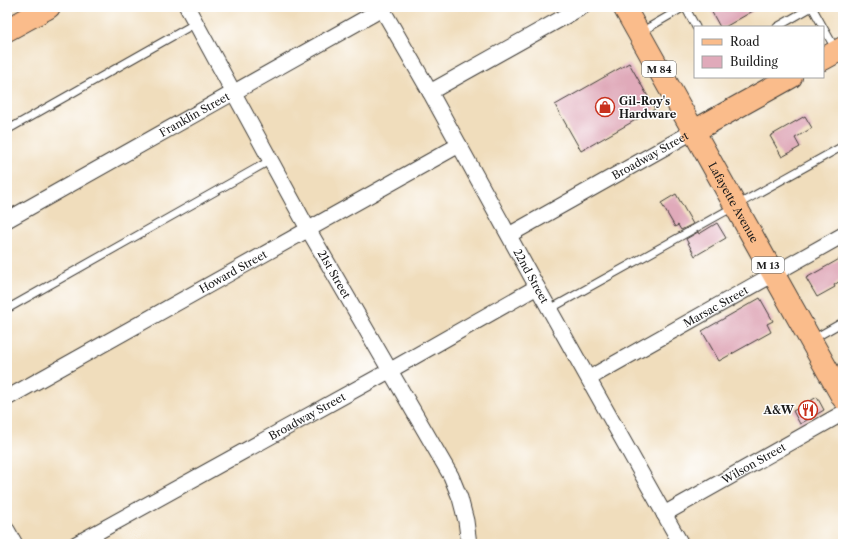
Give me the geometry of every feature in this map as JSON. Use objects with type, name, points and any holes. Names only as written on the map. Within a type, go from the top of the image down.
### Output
[{"type":"main road","points":[[7,30],[49,7]]},
{"type":"main road","name":"Lafayette Avenue","points":[[624,7],[843,398]]},
{"type":"main road","name":"Broadway Street","points":[[694,131],[789,78]]},
{"type":"street","name":"21st Street","points":[[187,7],[308,229],[451,476],[460,498],[466,521],[469,544]]},
{"type":"street","points":[[430,92],[582,7]]},
{"type":"street","name":"22nd Street","points":[[382,8],[681,544]]},
{"type":"street","name":"Franklin Street","points":[[7,220],[382,8]]},
{"type":"street","name":"Broadway Street","points":[[509,235],[694,131]]},
{"type":"street","name":"Howard Street","points":[[7,398],[459,145]]},
{"type":"street","name":"Marsac Street","points":[[589,379],[843,235]]},
{"type":"street","name":"Broadway Street","points":[[76,544],[537,287]]},
{"type":"street","name":"Wilson Street","points":[[664,514],[843,413]]},
{"type":"street","points":[[7,530],[15,544]]},
{"type":"lane","points":[[639,33],[685,7],[695,26]]},
{"type":"lane","points":[[779,26],[812,7],[822,26]]},
{"type":"lane","points":[[7,130],[196,23]]},
{"type":"lane","points":[[824,29],[834,53]]},
{"type":"lane","points":[[550,309],[843,146]]},
{"type":"lane","points":[[7,309],[271,160]]},
{"type":"lane","points":[[810,340],[843,322]]},
{"type":"building","points":[[709,7],[760,7],[727,26],[719,26]]},
{"type":"building","name":"Gil-Roy's Hardware","points":[[629,63],[655,109],[581,151],[555,105]]},
{"type":"building","points":[[805,116],[812,128],[795,138],[800,147],[782,157],[770,136]]},
{"type":"building","points":[[676,194],[693,224],[681,230],[678,225],[675,227],[661,203]]},
{"type":"building","points":[[717,223],[726,238],[695,256],[686,239],[698,232],[699,234]]},
{"type":"building","points":[[843,257],[843,279],[834,285],[835,287],[817,297],[806,278]]},
{"type":"building","points":[[760,298],[773,321],[767,324],[771,332],[719,361],[702,331]]},
{"type":"building","name":"A&W","points":[[817,397],[824,410],[800,424],[793,411]]},
{"type":"place","name":"Gil-Roy's Hardware","points":[[605,107]]},
{"type":"place","name":"A&W","points":[[808,410]]}]
